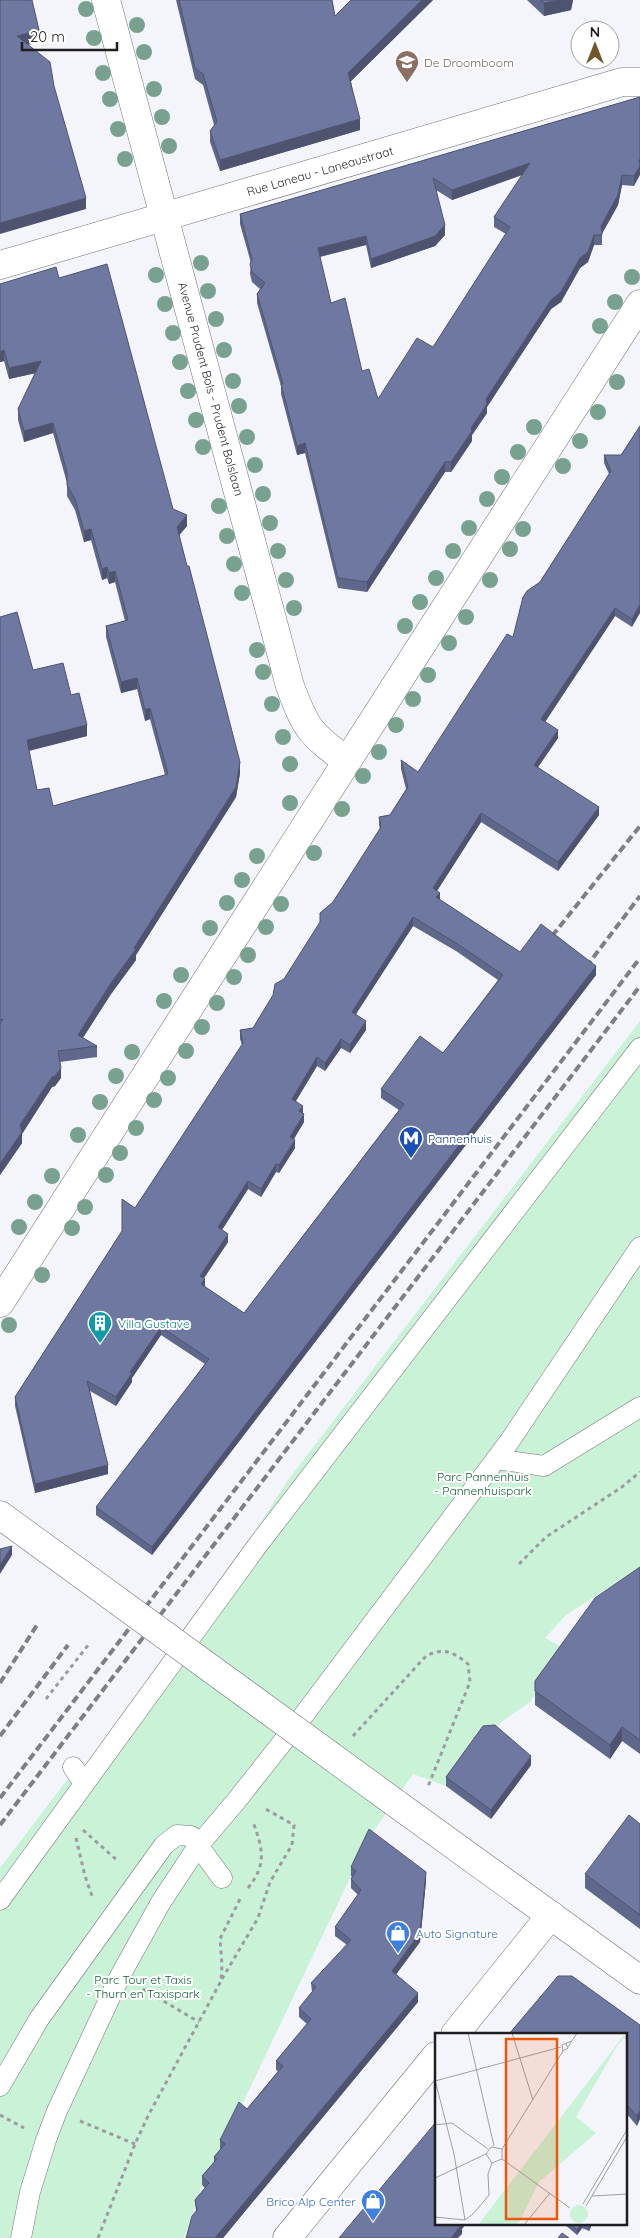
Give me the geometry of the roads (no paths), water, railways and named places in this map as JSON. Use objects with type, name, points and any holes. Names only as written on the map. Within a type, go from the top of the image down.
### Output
[{"type":"street","name":"Avenue Prudent Bols - Prudent Bolslaan","points":[[106,0],[290,686],[308,728],[316,738],[347,761]]},
{"type":"street","name":"Rue Laneau - Laneaustraat","points":[[0,265],[622,82],[640,82]]},
{"type":"street","points":[[0,1303],[640,304]]},
{"type":"street","points":[[0,1900],[256,1546],[640,1048]]},
{"type":"street","points":[[21,2238],[30,2192],[57,2112],[120,1976],[161,1902],[198,1846],[237,1800],[496,1459],[640,1247]]},
{"type":"street","points":[[496,1459],[544,1466],[640,1407]]},
{"type":"street","points":[[0,1515],[640,1980]]},
{"type":"street","points":[[73,1767],[84,1784]]},
{"type":"street","points":[[0,2086],[39,2018],[164,1845],[177,1835],[191,1836],[222,1878]]},
{"type":"street","points":[[455,2033],[551,1916]]},
{"type":"street","points":[[287,2238],[435,2057]]},
{"type":"railway","points":[[552,936],[640,826]]},
{"type":"railway","points":[[586,967],[640,896]]},
{"type":"railway","points":[[0,1798],[640,958]]},
{"type":"railway","points":[[0,1825],[640,986]]},
{"type":"railway","points":[[0,1683],[37,1625]]},
{"type":"railway","points":[[0,1736],[68,1645]]},
{"type":"place","name":"De Droomboom","points":[[407,83]]},
{"type":"place","name":"Pannenhuis","points":[[411,1159]]},
{"type":"place","name":"Villa Gustave","points":[[100,1344]]},
{"type":"place","name":"Auto Signature","points":[[398,1954]]},
{"type":"place","name":"Brico Alp Center","points":[[373,2222]]},
{"type":"park label","name":"Parc Pannenhuis - Pannenhuispark","points":[[483,1483]]},
{"type":"park label","name":"Parc Tour et Taxis - Thurn en Taxispark","points":[[143,1986]]}]
